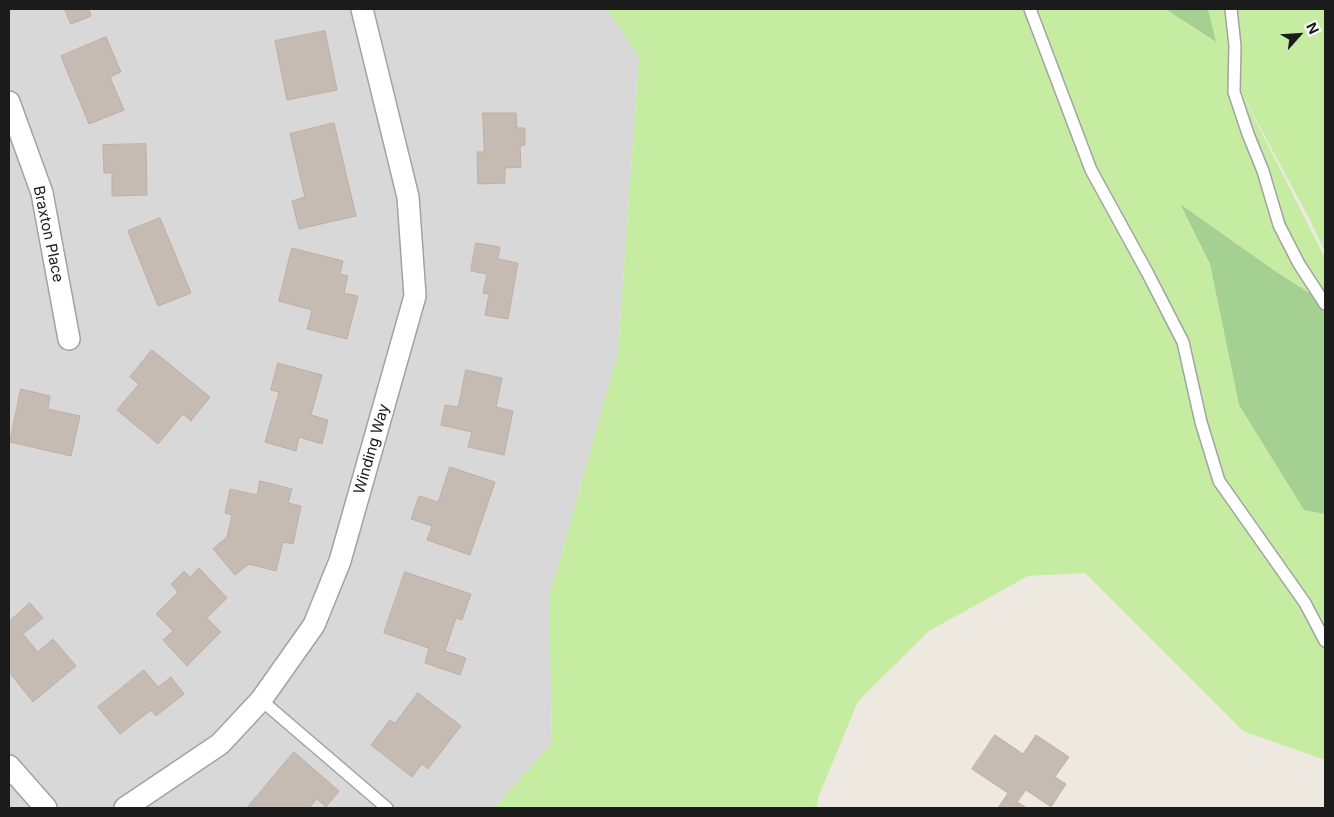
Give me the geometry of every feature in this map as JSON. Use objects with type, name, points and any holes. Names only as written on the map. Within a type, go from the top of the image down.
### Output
[{"type":"street","name":"Winding Way","points":[[125,808],[220,744],[261,700],[314,625],[340,562],[415,296],[408,197],[362,9]]},
{"type":"street","name":"Braxton Place","points":[[9,102],[42,193],[69,339]]},
{"type":"street","points":[[9,766],[46,808]]},
{"type":"lane","points":[[1030,9],[1091,170],[1183,342],[1201,422],[1219,481],[1305,603],[1325,641]]},
{"type":"lane","points":[[1231,9],[1234,46],[1234,92],[1248,134],[1264,172],[1279,225],[1299,264],[1325,304]]},
{"type":"lane","points":[[261,700],[387,808]]},
{"type":"shaded area","points":[[9,9],[607,9],[639,56],[618,353],[549,598],[552,744],[494,808],[9,808]]},
{"type":"green space","points":[[607,9],[1165,9],[1215,42],[1208,9],[1325,9],[1325,252],[1311,222],[1236,82],[1325,258],[1325,303],[1180,205],[1210,264],[1239,405],[1304,510],[1325,514],[1325,760],[1243,731],[1085,573],[1028,576],[929,631],[858,701],[818,798],[817,808],[494,808],[552,743],[549,598],[618,353],[639,57]]},
{"type":"green space","points":[[1165,9],[1208,9],[1216,42]]},
{"type":"green space","points":[[1180,204],[1275,271],[1325,303],[1325,514],[1304,510],[1239,405],[1210,264]]},
{"type":"building","points":[[65,9],[89,9],[91,16],[71,24]]},
{"type":"building","points":[[325,31],[337,90],[287,100],[275,41]]},
{"type":"building","points":[[106,37],[121,72],[110,77],[124,110],[89,124],[61,56]]},
{"type":"building","points":[[483,113],[516,113],[517,128],[525,128],[525,145],[520,146],[521,167],[505,168],[505,183],[478,184],[477,152],[484,152]]},
{"type":"building","points":[[334,123],[356,216],[299,229],[292,201],[305,197],[290,134]]},
{"type":"building","points":[[146,144],[147,195],[112,196],[112,173],[104,173],[103,145]]},
{"type":"building","points":[[160,218],[191,293],[158,306],[128,231]]},
{"type":"building","points":[[476,243],[500,247],[498,259],[518,263],[508,319],[485,315],[489,294],[483,293],[487,274],[471,271]]},
{"type":"building","points":[[292,248],[343,261],[340,274],[348,276],[344,293],[358,296],[347,339],[307,329],[312,310],[279,301]]},
{"type":"building","points":[[152,350],[210,397],[191,421],[183,414],[158,444],[117,410],[139,384],[130,377]]},
{"type":"building","points":[[278,363],[322,375],[311,415],[328,420],[322,444],[299,437],[296,451],[265,442],[279,392],[271,390]]},
{"type":"building","points":[[466,370],[502,378],[496,407],[513,411],[504,455],[468,447],[472,432],[441,425],[445,405],[458,407]]},
{"type":"building","points":[[21,389],[50,396],[48,409],[80,416],[71,456],[10,442]]},
{"type":"building","points":[[450,467],[495,482],[470,555],[427,540],[432,526],[411,519],[419,496],[438,502]]},
{"type":"building","points":[[260,481],[292,489],[288,503],[301,506],[293,544],[283,542],[276,571],[249,564],[235,575],[213,549],[227,537],[232,515],[225,513],[230,489],[257,495]]},
{"type":"building","points":[[199,568],[227,598],[207,618],[221,632],[187,666],[163,640],[173,631],[156,614],[178,592],[171,584],[184,571],[190,577]]},
{"type":"building","points":[[405,572],[471,594],[462,620],[456,618],[445,651],[466,658],[460,675],[425,663],[429,648],[384,633]]},
{"type":"building","points":[[30,603],[43,618],[23,634],[38,652],[53,639],[76,666],[33,702],[9,672],[9,622]]},
{"type":"building","points":[[144,670],[158,687],[171,677],[184,694],[156,716],[151,710],[120,734],[98,707]]},
{"type":"building","points":[[418,693],[461,726],[428,769],[422,764],[412,777],[371,745],[390,720],[395,723]]},
{"type":"building","points":[[995,735],[1023,754],[1036,735],[1069,757],[1055,777],[1066,784],[1051,807],[1026,790],[1017,802],[1027,808],[998,808],[1008,793],[972,769]]},
{"type":"building","points":[[294,752],[339,791],[326,807],[317,799],[309,808],[247,808]]}]
